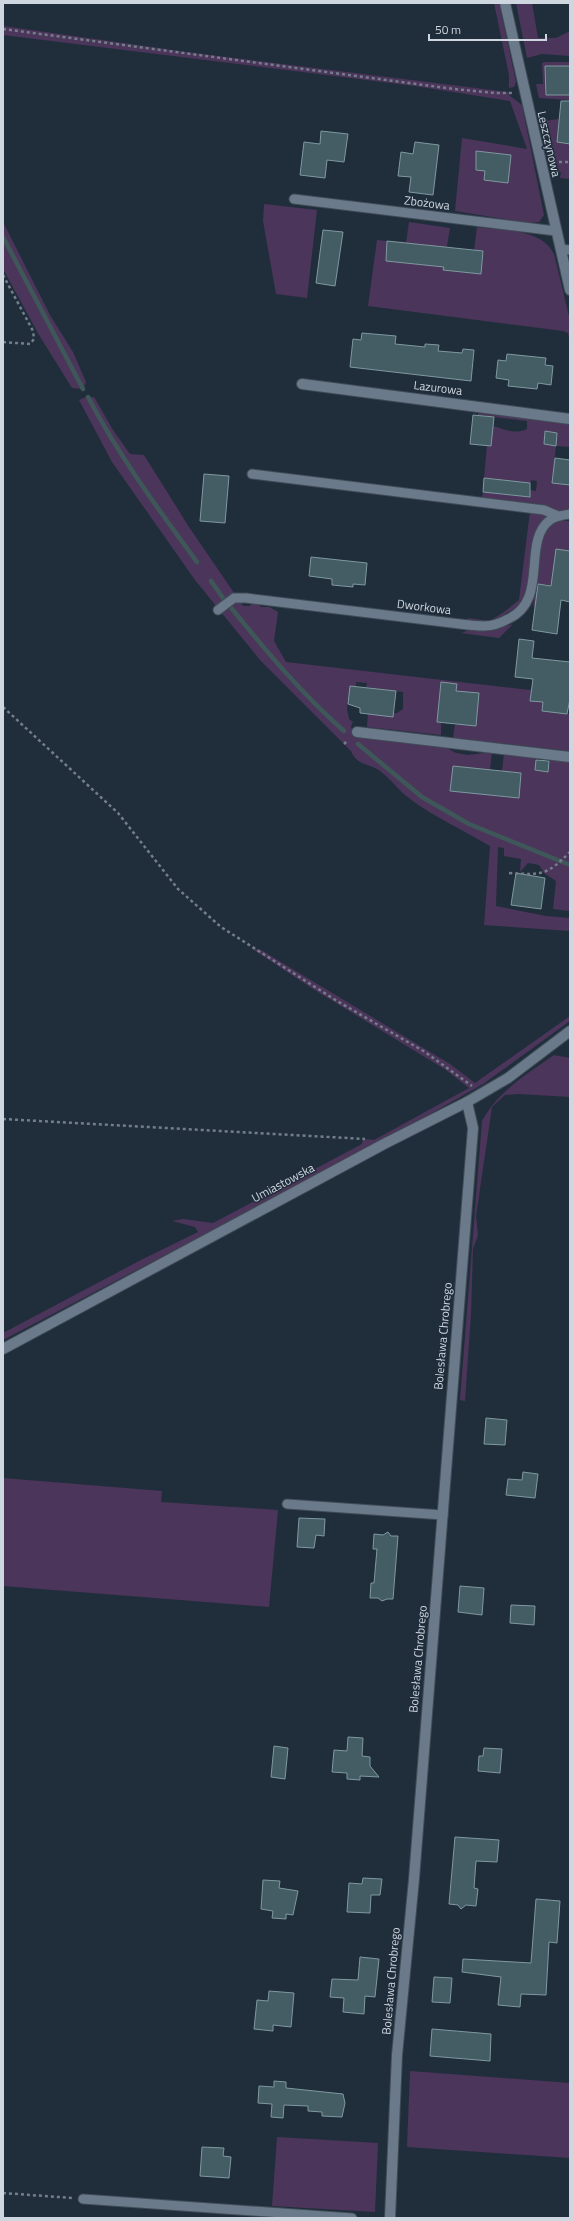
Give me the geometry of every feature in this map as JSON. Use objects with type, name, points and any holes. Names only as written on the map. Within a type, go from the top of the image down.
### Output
[{"type":"street","name":"Leszczynowa","points":[[505,3],[556,231],[565,250],[570,290]]},
{"type":"street","name":"Lazurowa","points":[[302,384],[570,419]]},
{"type":"street","points":[[357,732],[570,757]]},
{"type":"street","name":"Umiastowska","points":[[3,1349],[384,1144],[467,1102],[508,1078],[570,1031]]},
{"type":"street","name":"Bolesława Chrobrego","points":[[390,2218],[397,2055],[443,1515],[473,1128],[467,1102]]},
{"type":"lane","name":"Zbożowa","points":[[294,199],[556,231]]},
{"type":"lane","name":"Dworkowa","points":[[252,474],[544,510],[558,516]]},
{"type":"lane","name":"Dworkowa","points":[[218,610],[234,598],[246,598],[460,624],[485,626],[500,623],[517,615],[526,606],[532,587],[541,531],[549,520],[558,516],[570,514]]},
{"type":"lane","points":[[287,1504],[443,1515]]},
{"type":"lane","points":[[83,2199],[352,2218]]},
{"type":"path","points":[[3,29],[454,89],[495,93],[524,91]]},
{"type":"path","points":[[3,275],[33,331],[34,339],[30,344],[23,345],[3,342]]},
{"type":"path","points":[[3,707],[118,813],[178,889],[221,928],[337,1001],[425,1052],[466,1080],[481,1094]]},
{"type":"path","points":[[509,873],[540,875],[557,865],[570,852]]},
{"type":"path","points":[[3,1119],[369,1139],[384,1144]]},
{"type":"path","points":[[3,2193],[83,2199]]},
{"type":"shaded area","points":[[494,3],[499,3],[516,82],[514,87],[509,88],[509,75]]},
{"type":"shaded area","points":[[516,3],[532,3],[538,38],[556,38],[570,31],[570,56],[542,54],[527,58]]},
{"type":"shaded area","points":[[3,26],[194,53],[508,92],[509,95],[522,105],[544,215],[539,222],[529,223],[455,211],[462,138],[527,149],[510,101],[415,86],[3,35]]},
{"type":"shaded area","points":[[570,62],[570,66],[545,66],[546,95],[570,95],[570,100],[539,98],[536,84],[543,84],[542,63]]},
{"type":"shaded area","points":[[559,119],[557,142],[570,144],[570,179],[560,178],[561,172],[554,171],[543,121]]},
{"type":"shaded area","points":[[264,204],[317,210],[307,298],[276,294],[263,221]]},
{"type":"shaded area","points":[[3,222],[50,315],[73,352],[86,382],[83,389],[72,388],[39,335],[3,269]]},
{"type":"shaded area","points":[[409,222],[450,228],[443,270],[481,273],[483,251],[474,250],[477,227],[520,232],[540,239],[554,254],[570,320],[570,344],[568,333],[563,331],[368,306],[377,240],[406,243]]},
{"type":"shaded area","points":[[86,397],[94,397],[113,430],[130,454],[144,455],[189,527],[243,606],[250,606],[253,599],[260,600],[260,607],[269,607],[278,612],[274,641],[286,662],[539,691],[544,694],[542,711],[570,714],[570,751],[453,738],[455,724],[476,726],[479,693],[440,690],[437,722],[441,723],[441,735],[367,727],[368,714],[397,713],[403,709],[403,692],[366,687],[367,683],[356,682],[356,687],[350,687],[347,709],[349,719],[354,723],[352,723],[351,728],[364,738],[443,746],[456,753],[468,755],[492,752],[490,770],[453,766],[450,791],[519,798],[521,773],[502,771],[504,754],[536,757],[535,770],[548,772],[550,758],[570,760],[570,911],[553,909],[556,881],[544,873],[539,865],[528,863],[520,872],[521,859],[504,856],[504,848],[498,847],[496,906],[546,916],[570,918],[570,931],[484,925],[490,846],[419,806],[376,768],[360,762],[351,751],[260,660],[195,580],[112,462],[79,400]]},
{"type":"shaded area","points":[[479,402],[570,414],[570,447],[556,446],[552,483],[570,485],[570,512],[552,511],[539,525],[535,535],[525,595],[518,606],[493,622],[469,622],[467,618],[490,621],[519,600],[531,503],[482,498],[483,492],[529,497],[530,490],[536,491],[537,481],[531,480],[531,483],[484,478],[487,445],[493,426],[510,431],[522,431],[527,429],[527,421],[478,415]],"holes":[[[545,431],[557,433],[555,446],[544,444]]]},
{"type":"shaded area","points":[[570,521],[570,587],[539,584],[536,605],[533,607],[542,537],[553,523]]},
{"type":"shaded area","points":[[513,624],[499,638],[461,633],[470,630],[495,629]]},
{"type":"shaded area","points":[[251,948],[261,950],[450,1064],[475,1083],[570,1016],[570,1021],[483,1084],[381,1142],[3,1340],[3,1333],[139,1261],[198,1232],[195,1227],[172,1221],[183,1219],[213,1223],[362,1144],[363,1139],[374,1140],[469,1088],[446,1070],[310,987]]},
{"type":"shaded area","points":[[554,1055],[570,1058],[570,1097],[519,1094],[505,1095],[492,1107],[476,1216],[478,1235],[473,1249],[471,1314],[465,1401],[460,1400],[482,1121],[496,1101],[505,1092],[524,1076]]},
{"type":"shaded area","points":[[3,1478],[162,1491],[161,1502],[278,1510],[269,1607],[3,1586]]},
{"type":"shaded area","points":[[410,2071],[570,2083],[570,2158],[407,2147]]},
{"type":"shaded area","points":[[277,2137],[378,2143],[375,2212],[272,2206]]},
{"type":"building","points":[[545,66],[570,66],[570,95],[546,95]]},
{"type":"building","points":[[561,101],[570,101],[570,144],[557,142]]},
{"type":"building","points":[[321,131],[348,134],[344,162],[327,160],[325,178],[300,175],[304,142],[320,144]]},
{"type":"building","points":[[415,142],[439,145],[433,195],[409,192],[411,177],[398,176],[401,152],[413,154]]},
{"type":"building","points":[[476,151],[511,155],[508,183],[484,180],[485,171],[476,170]]},
{"type":"building","points":[[323,230],[343,232],[335,286],[316,283]]},
{"type":"building","points":[[387,241],[483,251],[481,274],[443,270],[444,267],[386,261]]},
{"type":"building","points":[[362,333],[396,336],[395,344],[425,347],[425,344],[439,345],[438,351],[462,353],[463,349],[474,350],[471,381],[350,367],[353,339],[361,340]]},
{"type":"building","points":[[507,354],[546,358],[545,365],[553,366],[551,385],[538,383],[537,389],[508,386],[509,380],[496,378],[498,360],[506,361]]},
{"type":"building","points":[[473,415],[494,417],[491,446],[470,444]]},
{"type":"building","points":[[545,431],[557,433],[556,446],[544,444]]},
{"type":"building","points":[[555,458],[570,460],[570,485],[552,483]]},
{"type":"building","points":[[204,474],[229,476],[225,523],[200,521]]},
{"type":"building","points":[[484,478],[530,483],[530,497],[483,492]]},
{"type":"building","points":[[556,549],[570,551],[570,602],[561,600],[557,634],[532,630],[538,584],[551,586]]},
{"type":"building","points":[[311,557],[367,563],[365,585],[353,584],[353,587],[332,585],[332,579],[309,576]]},
{"type":"building","points":[[519,639],[534,641],[532,658],[570,662],[570,699],[567,714],[542,711],[543,702],[530,701],[533,679],[515,677]]},
{"type":"building","points":[[441,682],[457,684],[456,691],[479,693],[476,726],[437,722]]},
{"type":"building","points":[[350,686],[396,691],[393,717],[360,713],[360,708],[348,704]]},
{"type":"building","points":[[536,760],[549,761],[548,772],[535,770]]},
{"type":"building","points":[[453,766],[521,773],[519,798],[450,791]]},
{"type":"building","points":[[516,873],[545,878],[541,909],[511,905]]},
{"type":"building","points":[[486,1418],[507,1420],[505,1445],[484,1444]]},
{"type":"building","points":[[523,1472],[538,1474],[535,1498],[506,1495],[508,1479],[522,1480]]},
{"type":"building","points":[[299,1518],[325,1519],[324,1536],[316,1535],[314,1548],[297,1547]]},
{"type":"building","points":[[388,1532],[391,1536],[398,1536],[393,1599],[382,1601],[378,1598],[370,1598],[371,1583],[374,1583],[377,1549],[373,1549],[374,1534],[383,1535]]},
{"type":"building","points":[[460,1586],[484,1588],[482,1615],[458,1612]]},
{"type":"building","points":[[511,1605],[535,1606],[534,1625],[510,1623]]},
{"type":"building","points":[[348,1737],[363,1738],[362,1756],[370,1757],[370,1766],[379,1777],[360,1776],[360,1780],[347,1779],[347,1773],[332,1772],[334,1750],[347,1751]]},
{"type":"building","points":[[274,1746],[288,1748],[285,1779],[271,1777]]},
{"type":"building","points":[[484,1748],[502,1749],[500,1773],[478,1771],[479,1756],[483,1756]]},
{"type":"building","points":[[455,1837],[499,1840],[497,1862],[476,1861],[474,1888],[478,1889],[476,1906],[466,1905],[461,1909],[458,1905],[449,1904]]},
{"type":"building","points":[[363,1878],[382,1879],[380,1895],[371,1895],[370,1913],[347,1912],[349,1883],[362,1884]]},
{"type":"building","points":[[263,1880],[280,1881],[279,1888],[298,1891],[293,1915],[286,1914],[286,1919],[272,1918],[273,1911],[261,1909]]},
{"type":"building","points":[[536,1899],[560,1901],[557,1943],[549,1942],[546,1995],[521,1994],[520,2007],[498,2005],[501,1977],[462,1972],[463,1959],[531,1963]]},
{"type":"building","points":[[360,1957],[379,1959],[375,1997],[365,1996],[364,2014],[343,2012],[344,1998],[330,1997],[332,1979],[358,1980]]},
{"type":"building","points":[[434,1977],[452,1978],[450,2003],[432,2002]]},
{"type":"building","points":[[269,1991],[294,1993],[291,2027],[273,2025],[273,2031],[254,2029],[257,2000],[268,2001]]},
{"type":"building","points":[[432,2029],[491,2034],[490,2061],[430,2056]]},
{"type":"building","points":[[274,2081],[286,2082],[286,2088],[343,2094],[345,2103],[342,2117],[322,2116],[322,2112],[308,2111],[308,2106],[284,2105],[283,2118],[271,2117],[272,2104],[258,2103],[259,2086],[274,2087]]},
{"type":"building","points":[[202,2147],[224,2148],[223,2156],[231,2157],[229,2178],[200,2176]]},
{"type":"waterway","points":[[3,237],[83,389]]},
{"type":"waterway","points":[[88,397],[126,461],[197,562]]},
{"type":"waterway","points":[[211,581],[223,598]]},
{"type":"waterway","points":[[232,609],[299,687],[344,731]]},
{"type":"waterway","points":[[358,744],[422,797],[469,824],[570,865]]}]
